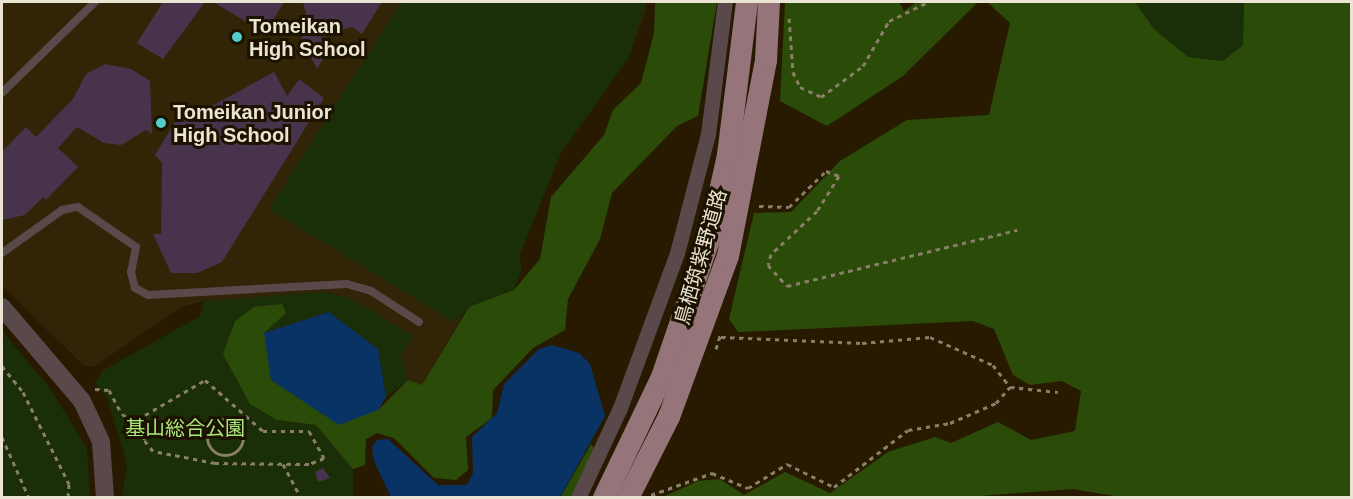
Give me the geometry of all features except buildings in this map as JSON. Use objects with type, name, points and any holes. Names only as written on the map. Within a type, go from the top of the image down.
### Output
[{"type":"main road","name":"鳥栖筑紫野道路","points":[[604,498],[662,377],[710,237],[728,155],[747,2]]},
{"type":"main road","points":[[637,497],[728,256],[778,4]]},
{"type":"street","points":[[579,498],[620,408],[677,253],[708,134],[725,2]]},
{"type":"street","points":[[2,307],[82,401],[101,442],[105,498]]},
{"type":"lane","points":[[2,93],[95,2]]},
{"type":"lane","points":[[2,253],[62,210],[78,207],[136,247],[131,272],[135,288],[148,295],[347,284],[371,291],[420,322]]},
{"type":"path","points":[[778,4],[793,72],[800,87],[821,98],[863,66],[889,21],[928,2]]},
{"type":"path","points":[[759,206],[789,207],[825,171],[839,176],[817,211],[771,254],[768,265],[786,286],[1017,230]]},
{"type":"path","points":[[721,337],[862,343],[930,337],[993,364],[1010,387],[1058,392]]},
{"type":"path","points":[[2,366],[24,392],[69,484],[68,498]]},
{"type":"path","points":[[205,380],[243,416],[263,431],[309,431],[322,448],[324,458],[283,464],[220,463],[153,451],[144,428],[145,415],[205,380]]},
{"type":"path","points":[[637,497],[712,473],[748,489],[787,464],[834,487],[908,430],[950,423],[996,403],[1010,387]]},
{"type":"path","points":[[95,389],[109,390],[122,414],[144,428]]},
{"type":"path","points":[[236,423],[243,416]]},
{"type":"path","points":[[220,463],[219,454],[208,444],[210,426],[220,420],[236,423]]},
{"type":"path","points":[[219,454],[234,453],[242,443],[236,423]]},
{"type":"path","points":[[2,437],[28,498]]},
{"type":"path","points":[[283,464],[301,498]]},
{"type":"shaded area","points":[[2,2],[646,2],[646,10],[629,57],[561,153],[519,256],[522,270],[501,297],[468,307],[422,385],[408,380],[401,357],[413,336],[351,298],[204,301],[181,307],[95,366],[84,366],[2,286]]},
{"type":"green space","points":[[401,2],[646,2],[629,57],[561,153],[519,256],[522,270],[514,290],[469,307],[455,323],[269,209]]},
{"type":"green space","points":[[655,2],[717,2],[698,116],[677,126],[612,193],[600,239],[568,299],[565,330],[533,348],[493,390],[492,418],[466,437],[468,470],[456,480],[434,478],[394,438],[377,433],[366,439],[365,465],[353,469],[316,425],[277,420],[250,404],[223,354],[235,321],[254,307],[282,304],[286,313],[264,333],[378,410],[408,380],[422,385],[469,307],[514,290],[540,259],[551,197],[604,135],[613,110],[641,83],[654,33]]},
{"type":"green space","points":[[785,2],[899,2],[904,11],[916,2],[978,2],[903,76],[827,126],[780,101]]},
{"type":"green space","points":[[987,2],[1135,2],[1154,29],[1188,57],[1223,61],[1243,45],[1244,2],[1351,2],[1351,497],[1127,498],[1072,489],[954,498],[663,497],[698,481],[720,479],[744,495],[785,472],[830,493],[888,452],[935,437],[951,443],[998,422],[1031,440],[1075,431],[1081,391],[1062,381],[1030,385],[1013,375],[994,329],[973,321],[738,332],[729,319],[754,213],[791,212],[840,161],[907,120],[989,115],[1010,23]]},
{"type":"green space","points":[[1135,2],[1244,2],[1243,45],[1223,61],[1188,57],[1154,29]]},
{"type":"green space","name":"基山総合公園","points":[[326,292],[351,298],[413,336],[401,357],[408,380],[386,397],[378,349],[329,312],[264,333],[285,313],[254,307],[235,321],[223,354],[277,420],[316,425],[353,469],[353,497],[122,497],[127,464],[107,398],[95,383],[102,371],[200,316],[204,301]]},
{"type":"green space","name":"基山総合公園","points":[[2,331],[47,384],[87,448],[90,497],[2,497]]},
{"type":"green space","points":[[591,444],[602,457],[581,497],[560,498]]},
{"type":"water","points":[[329,312],[378,349],[386,397],[378,410],[339,425],[271,380],[264,333]]},
{"type":"water","points":[[552,345],[579,353],[590,364],[605,416],[560,497],[391,497],[374,461],[372,447],[377,440],[388,439],[438,485],[467,485],[473,473],[472,437],[497,413],[504,384],[539,349]]},
{"type":"place","name":"Tomeikan High School","points":[[237,37]]},
{"type":"place","name":"Tomeikan Junior High School","points":[[161,123]]}]
